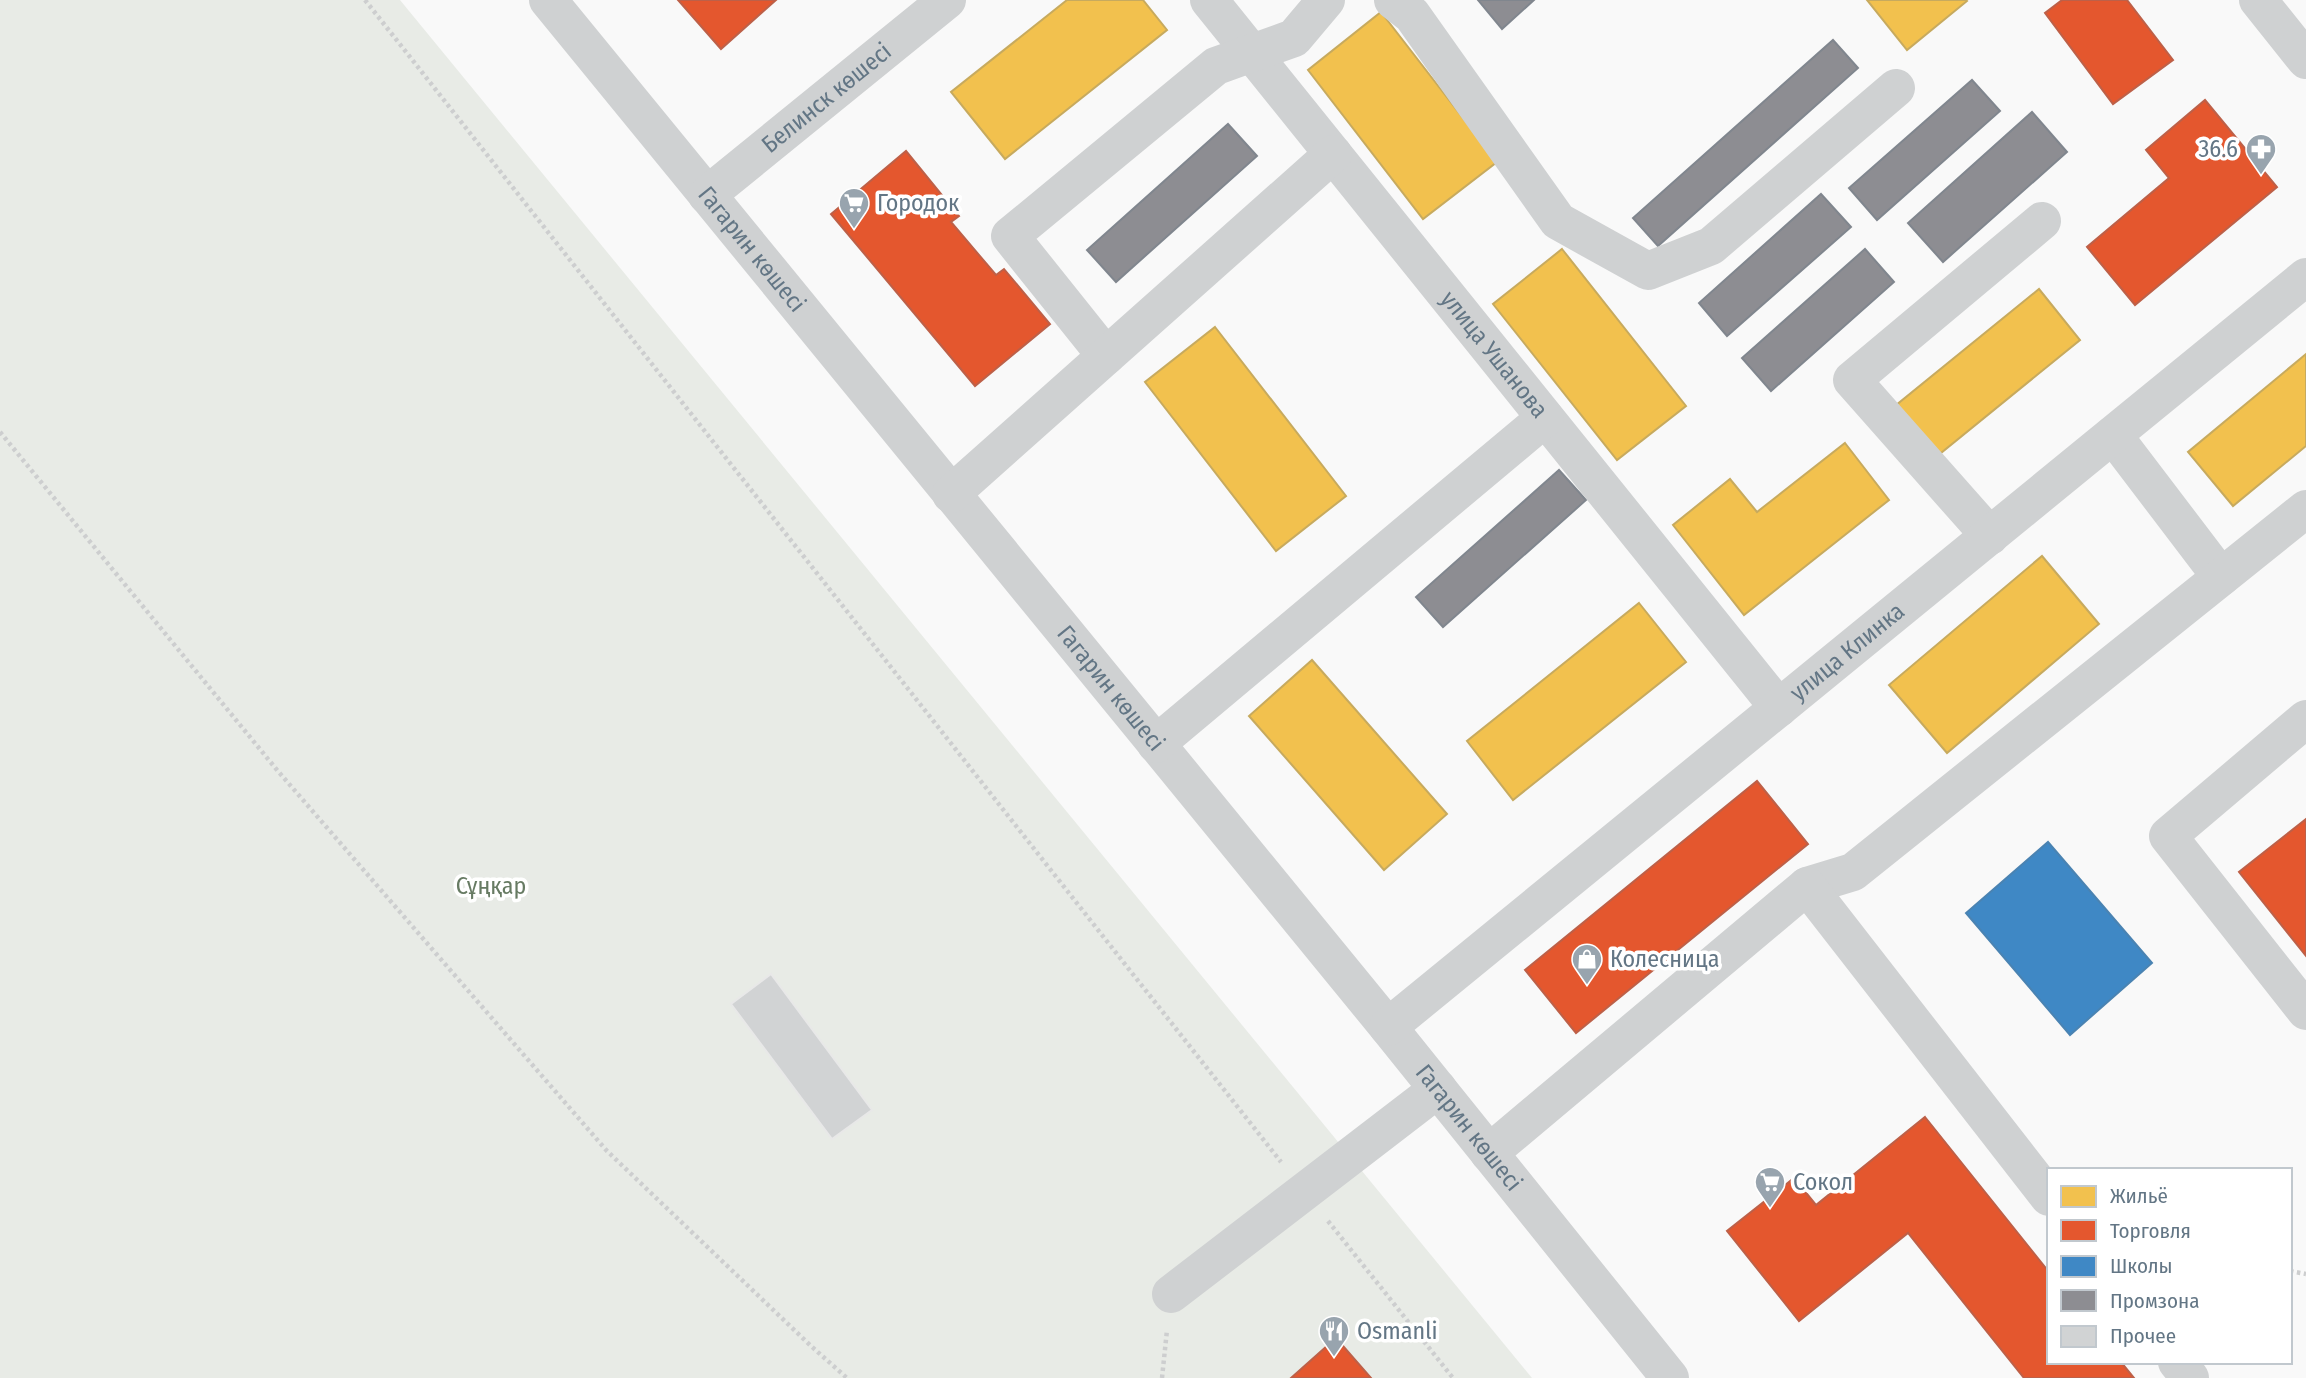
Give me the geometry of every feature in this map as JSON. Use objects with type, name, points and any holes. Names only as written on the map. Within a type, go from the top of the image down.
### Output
[{"type":"street","name":"Гагарин көшесі","points":[[548,0],[1388,1027],[1670,1378]]},
{"type":"street","name":"Белинск көшесі","points":[[707,195],[947,0]]},
{"type":"street","name":"улица Ушанова","points":[[1209,0],[1779,708]]},
{"type":"street","points":[[1106,356],[1010,236],[1216,66],[1294,38],[1326,0]]},
{"type":"street","points":[[1393,0],[1412,15],[1558,221],[1648,271],[1711,246],[1896,88]]},
{"type":"street","points":[[2258,0],[2306,60]]},
{"type":"street","points":[[951,494],[1333,154]]},
{"type":"street","points":[[1990,536],[1852,380],[2042,221]]},
{"type":"street","name":"улица Клинка","points":[[1388,1027],[2306,277]]},
{"type":"street","points":[[1156,744],[1545,418]]},
{"type":"street","points":[[2113,435],[2221,577]]},
{"type":"street","points":[[1489,1153],[1807,887],[1853,872],[2306,509]]},
{"type":"street","points":[[2306,719],[2168,836],[2306,1012]]},
{"type":"street","points":[[1807,887],[2047,1194]]},
{"type":"street","points":[[1171,1294],[1437,1089]]},
{"type":"street","points":[[2179,1364],[2190,1378]]},
{"type":"path","points":[[365,0],[1453,1378]]},
{"type":"path","points":[[0,432],[277,770],[607,1151],[847,1378]]},
{"type":"path","points":[[1162,1378],[1171,1294]]},
{"type":"green space","name":"Сұңқар","points":[[0,0],[400,0],[1532,1378],[0,1378]]},
{"type":"building: Жильё","points":[[1067,0],[1143,0],[1167,30],[1005,159],[951,92]]},
{"type":"building: Жильё","points":[[1867,0],[1966,0],[1967,1],[1907,50]]},
{"type":"building: Жильё","points":[[1381,12],[1497,162],[1423,219],[1308,70]]},
{"type":"building: Жильё","points":[[1562,249],[1686,406],[1617,460],[1493,304]]},
{"type":"building: Жильё","points":[[2039,289],[2080,340],[1936,457],[1895,406]]},
{"type":"building: Жильё","points":[[1215,327],[1346,496],[1276,551],[1145,382]]},
{"type":"building: Жильё","points":[[2306,354],[2306,446],[2233,506],[2188,452]]},
{"type":"building: Жильё","points":[[1845,443],[1889,500],[1744,615],[1673,525],[1730,479],[1757,512]]},
{"type":"building: Жильё","points":[[2042,556],[2099,624],[1947,753],[1889,685]]},
{"type":"building: Жильё","points":[[1639,603],[1686,662],[1513,800],[1467,741]]},
{"type":"building: Жильё","points":[[1312,660],[1447,814],[1384,870],[1249,716]]},
{"type":"building: Торговля","points":[[678,0],[776,0],[721,49]]},
{"type":"building: Торговля","points":[[2062,0],[2127,0],[2173,60],[2113,104],[2045,13]]},
{"type":"building: Торговля","points":[[2205,100],[2277,187],[2135,305],[2087,247],[2169,178],[2146,150]]},
{"type":"building: Торговля","points":[[906,151],[959,216],[951,222],[996,275],[1004,269],[1050,324],[975,386],[831,214]]},
{"type":"building: Торговля","points":[[1757,781],[1808,844],[1576,1033],[1525,970]]},
{"type":"building: Торговля","points":[[2306,819],[2306,956],[2239,872]]},
{"type":"building: Торговля","points":[[1925,1117],[2047,1270],[2047,1364],[2123,1364],[2134,1378],[2024,1378],[1908,1233],[1799,1321],[1727,1231],[1794,1178],[1816,1205]]},
{"type":"building: Торговля","name":"Osmanli","points":[[1336,1338],[1371,1378],[1291,1378]]},
{"type":"building: Школы","points":[[2048,842],[2152,963],[2070,1035],[1966,913]]},
{"type":"building: Промзона","points":[[1478,0],[1534,0],[1502,29]]},
{"type":"building: Промзона","points":[[1833,40],[1858,68],[1658,246],[1633,218]]},
{"type":"building: Промзона","points":[[1972,80],[2000,111],[1877,220],[1849,188]]},
{"type":"building: Промзона","points":[[2032,112],[2067,152],[1943,262],[1908,223]]},
{"type":"building: Промзона","points":[[1228,124],[1257,156],[1116,282],[1087,250]]},
{"type":"building: Промзона","points":[[1821,194],[1851,227],[1727,336],[1699,303]]},
{"type":"building: Промзона","points":[[1865,249],[1894,282],[1771,391],[1742,358]]},
{"type":"building: Промзона","points":[[1559,470],[1586,500],[1443,627],[1416,597]]},
{"type":"building: Прочее","points":[[771,974],[872,1110],[832,1139],[731,1004]]},
{"type":"place","name":"36.6","points":[[2261,176]]},
{"type":"place","name":"Городок","points":[[854,230]]},
{"type":"place","name":"Колесница","points":[[1587,986]]},
{"type":"place","name":"Сокол","points":[[1770,1209]]},
{"type":"place","name":"Osmanli","points":[[1334,1358]]}]
